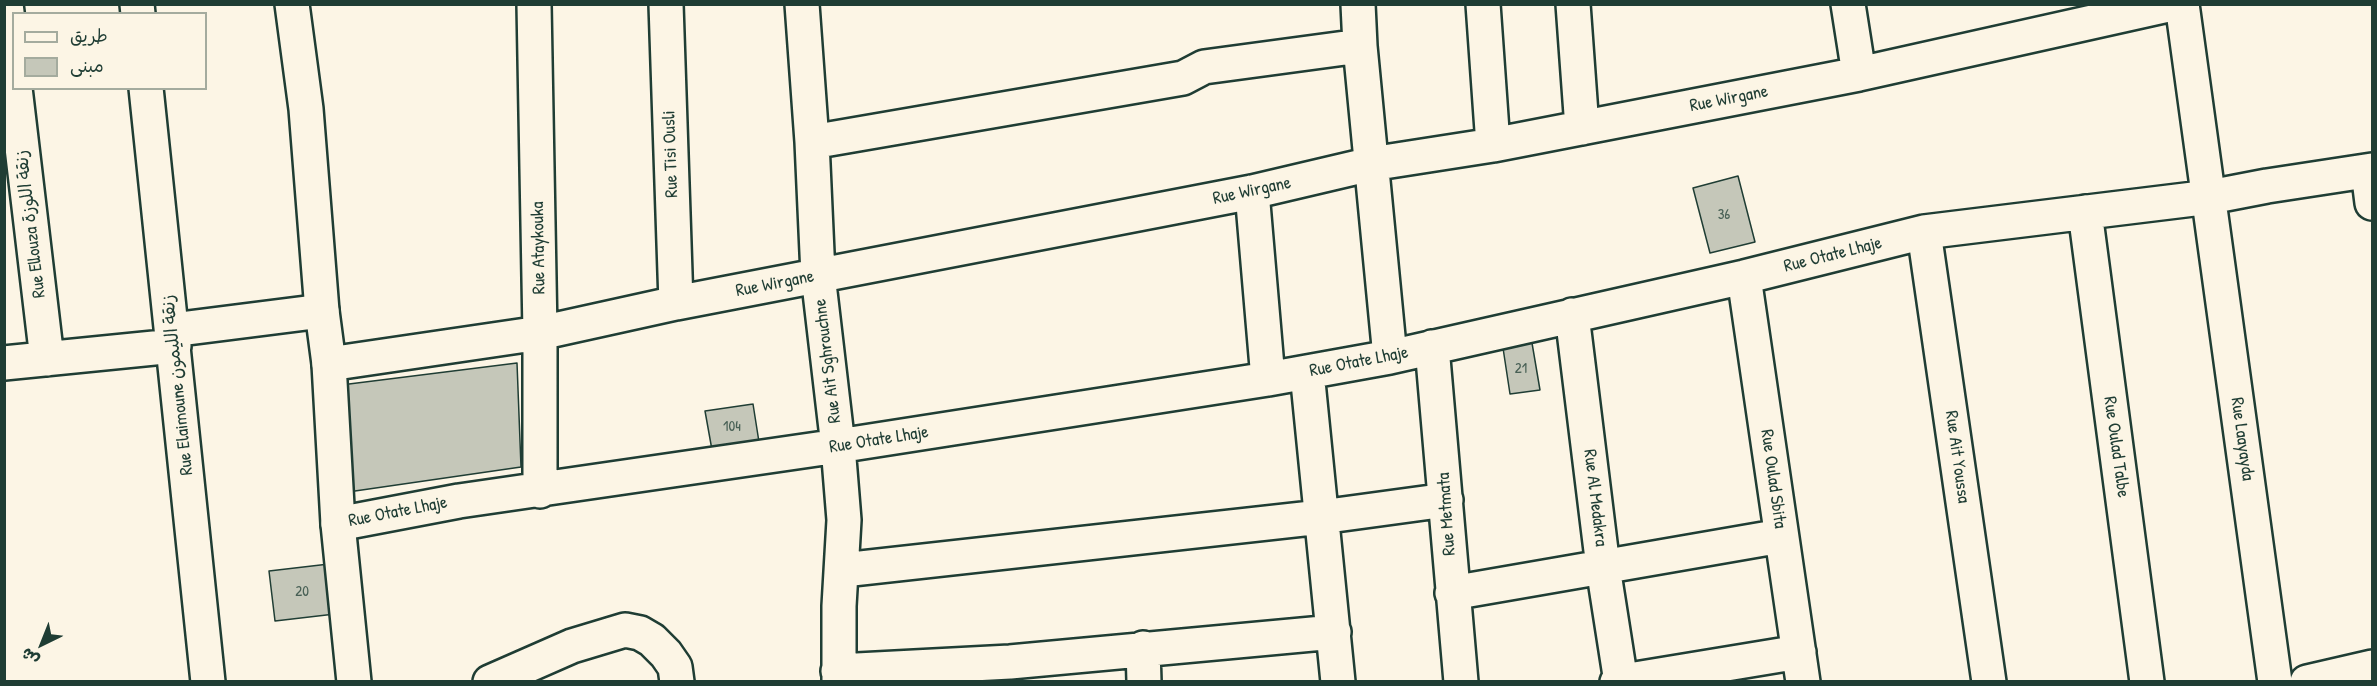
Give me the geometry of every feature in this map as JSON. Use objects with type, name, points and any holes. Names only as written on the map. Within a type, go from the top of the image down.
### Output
[{"type":"street","name":"Rue Ellouza زنقة اللوزة","points":[[6,4],[12,78]]},
{"type":"street","points":[[292,4],[306,109],[322,310],[329,364],[338,524],[354,681]]},
{"type":"street","name":"Rue Ataykouka","points":[[534,4],[540,333],[540,491]]},
{"type":"street","name":"Rue Tisi Ousli","points":[[666,4],[676,303]]},
{"type":"street","points":[[1358,4],[1390,357]]},
{"type":"street","points":[[1483,4],[1493,145]]},
{"type":"street","points":[[1573,4],[1582,128]]},
{"type":"street","points":[[1848,4],[1859,74]]},
{"type":"street","name":"Rue Wirgane","points":[[329,364],[540,333],[676,303],[1252,192],[1371,164],[1493,145],[1859,74],[2173,4]]},
{"type":"street","name":"Rue Laayayda","points":[[2182,4],[2275,681]]},
{"type":"street","name":"Rue Ait Sghrouchne","points":[[809,5],[818,276],[838,446],[844,520],[843,570],[839,606],[839,676]]},
{"type":"street","points":[[812,141],[1183,78],[1204,67],[1360,46]]},
{"type":"street","name":"Rue Ellouza زنقة اللوزة","points":[[13,90],[47,359]]},
{"type":"street","name":"Rue Elaimoune زنقة الليمون","points":[[146,90],[208,681]]},
{"type":"street","points":[[2370,170],[2373,203]]},
{"type":"street","name":"Rue Otate Lhaje","points":[[338,524],[459,501],[540,491],[1268,379],[1390,357],[1744,277],[1924,232],[2210,197],[2370,170]]},
{"type":"street","points":[[1252,192],[1268,379]]},
{"type":"street","name":"Rue Oulad Talbe","points":[[2085,213],[2147,681]]},
{"type":"street","name":"Rue Ait Youssa","points":[[1924,232],[1989,681]]},
{"type":"street","name":"Rue Oulad Sbita","points":[[1744,277],[1801,667]]},
{"type":"street","points":[[4,363],[47,359],[173,338],[322,310]]},
{"type":"street","name":"Rue Al Medakra","points":[[1572,315],[1619,681]]},
{"type":"street","name":"Rue Metmata","points":[[1432,347],[1461,681]]},
{"type":"street","points":[[1307,372],[1338,681]]},
{"type":"street","points":[[843,570],[1321,517],[1446,500]]},
{"type":"street","points":[[1452,593],[1781,536]]},
{"type":"street","points":[[490,681],[572,646],[625,630],[640,633],[652,640],[675,667],[677,681]]},
{"type":"street","points":[[839,676],[1010,672],[1143,648],[1334,632]]},
{"type":"street","points":[[1143,648],[1144,681]]},
{"type":"street","points":[[1619,681],[1801,667]]},
{"type":"street","points":[[2322,680],[2373,667]]},
{"type":"building","points":[[1738,176],[1755,242],[1710,253],[1693,188]]},
{"type":"building","points":[[1532,343],[1540,390],[1510,394],[1503,348]]},
{"type":"building","points":[[517,363],[521,467],[348,492],[341,385]]},
{"type":"building","points":[[753,404],[759,442],[712,450],[705,411]]},
{"type":"building","points":[[329,564],[335,614],[275,621],[269,571]]}]
